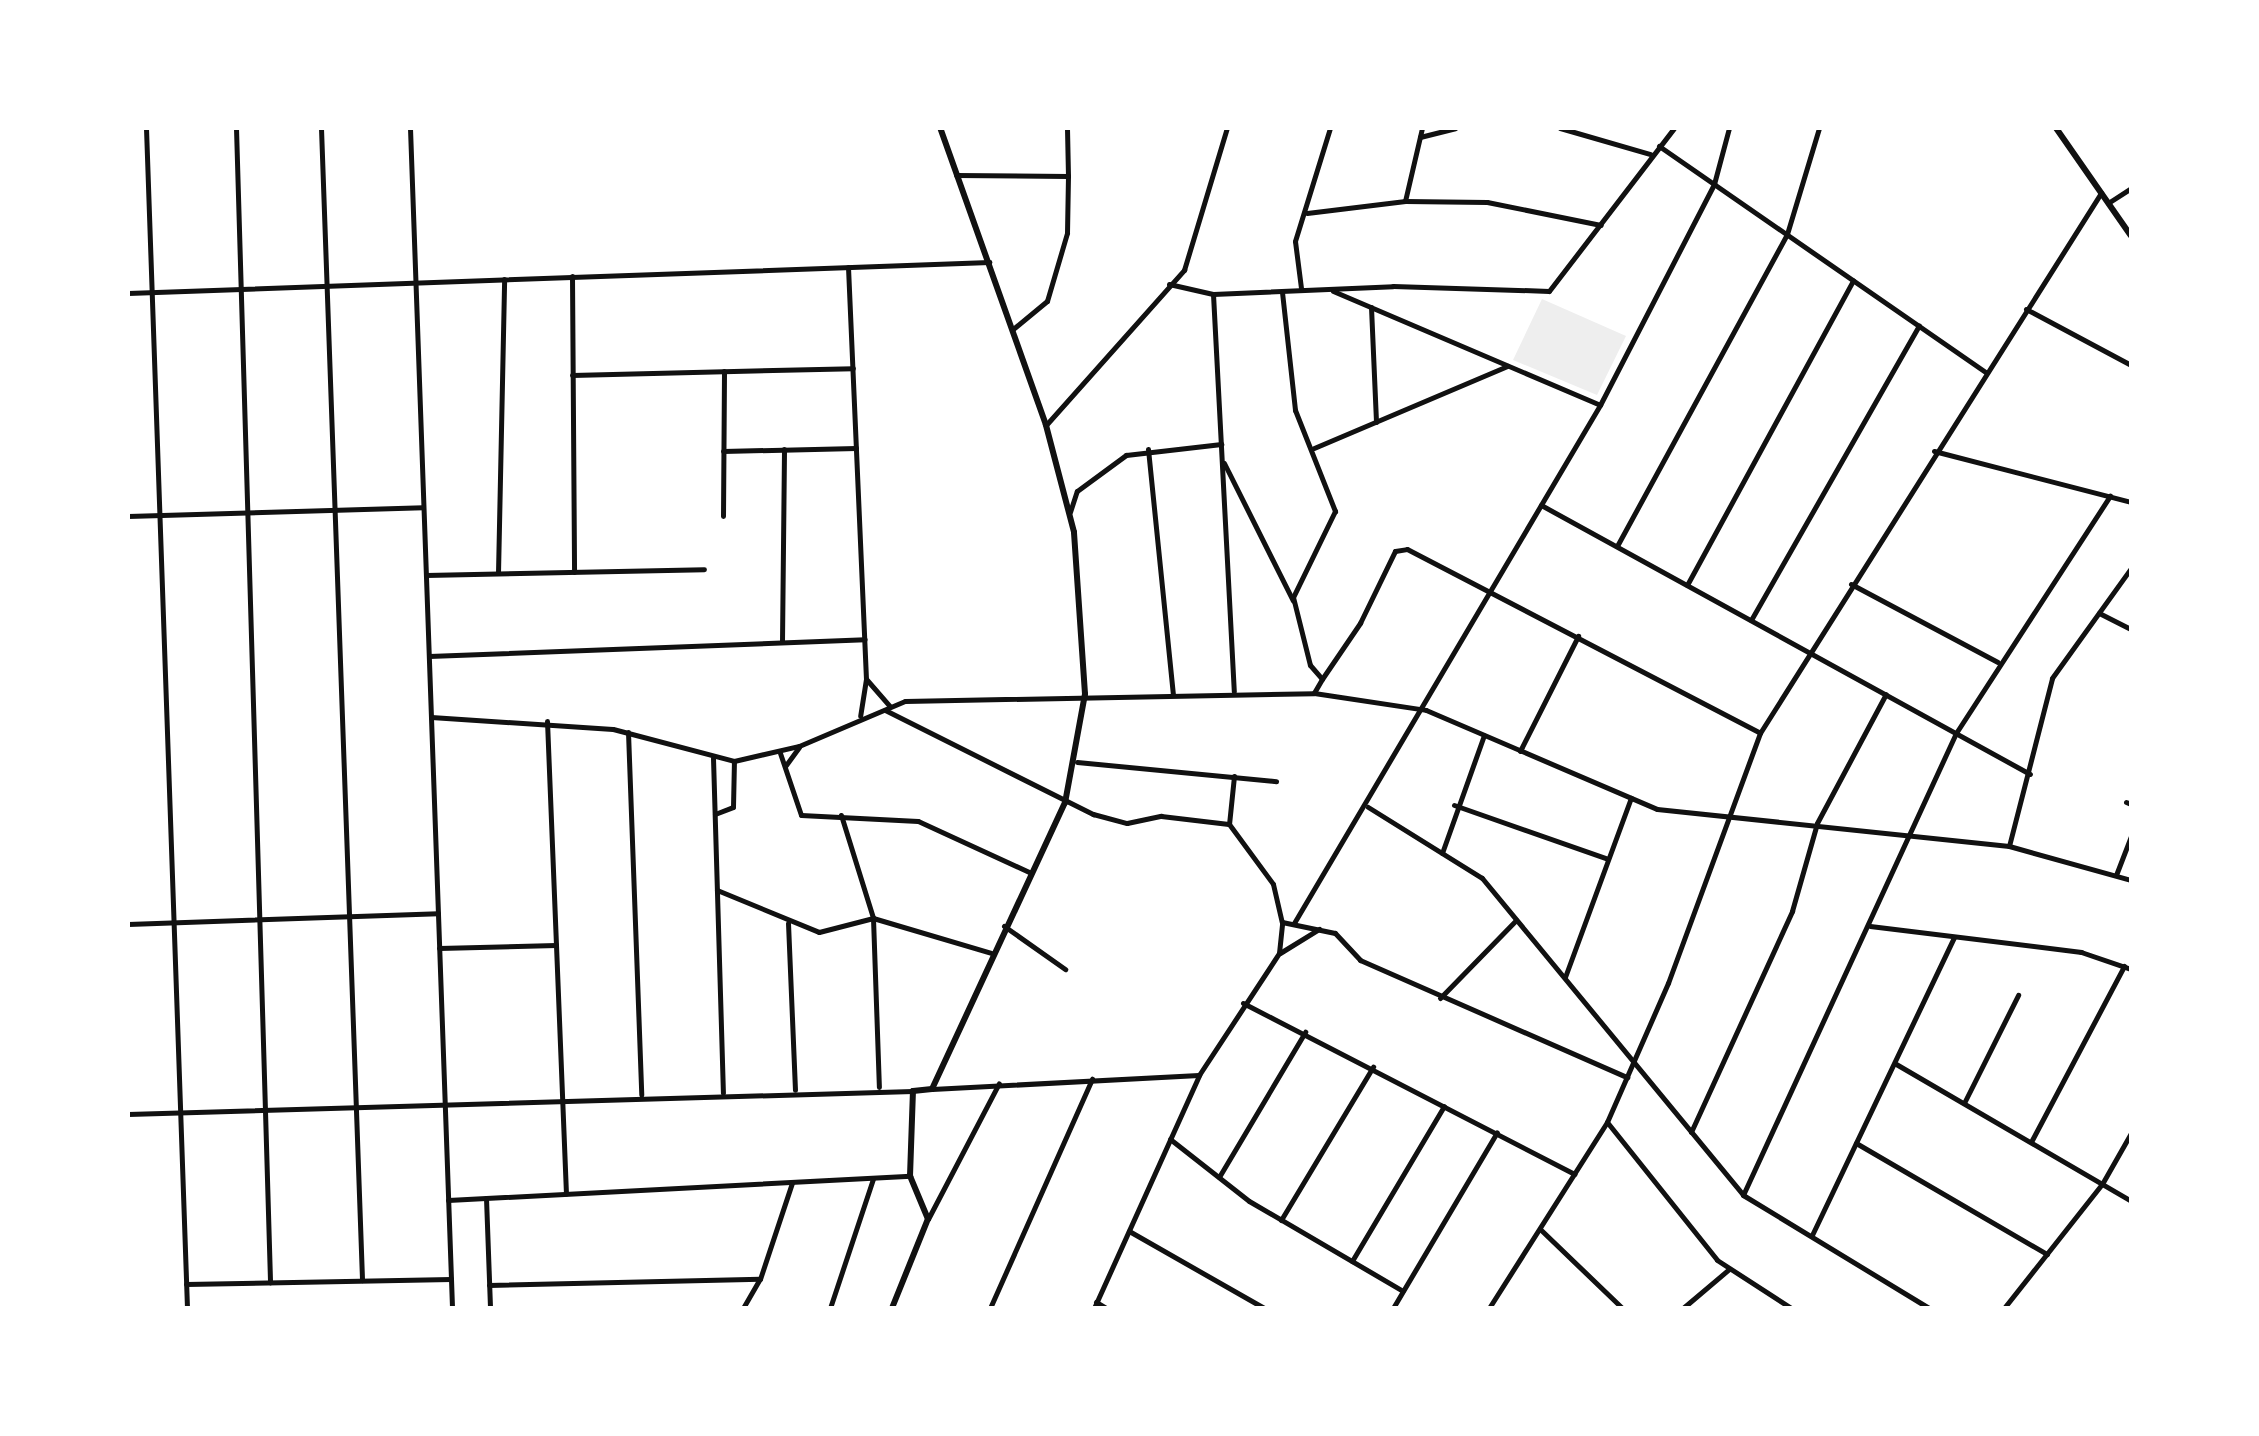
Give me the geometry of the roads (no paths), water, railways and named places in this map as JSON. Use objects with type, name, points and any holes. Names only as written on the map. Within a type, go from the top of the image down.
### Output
[{"type":"street","points":[[146,128],[187,1308]]},
{"type":"street","points":[[236,128],[270,1282]]},
{"type":"street","points":[[321,128],[362,1280]]},
{"type":"street","points":[[410,128],[452,1308]]},
{"type":"street","points":[[932,1089],[991,953],[1065,803],[1077,762],[1085,694],[1069,514],[1046,425],[940,128]]},
{"type":"street","points":[[1013,329],[1047,301],[1067,233],[1067,128]]},
{"type":"street","points":[[1046,425],[1196,249],[1227,128]]},
{"type":"street","points":[[1301,288],[1295,241],[1307,213],[1330,128]]},
{"type":"street","points":[[1405,201],[1422,128]]},
{"type":"street","points":[[1420,137],[1437,129],[1455,128]]},
{"type":"street","points":[[1560,128],[1650,154]]},
{"type":"street","points":[[1169,284],[1213,294],[1282,292],[1301,288],[1549,291],[1601,225],[1650,154],[1674,128]]},
{"type":"street","points":[[1294,923],[1426,710],[1490,589],[1600,405],[1714,184],[1729,128]]},
{"type":"street","points":[[1617,546],[1787,234],[1819,128]]},
{"type":"street","points":[[2056,128],[2131,236]]},
{"type":"street","points":[[1659,146],[1985,372]]},
{"type":"street","points":[[956,175],[1068,176]]},
{"type":"street","points":[[2108,203],[2131,188]]},
{"type":"street","points":[[1489,1308],[1607,1122],[1731,816],[1760,733],[1934,451],[2101,193]]},
{"type":"street","points":[[1307,213],[1405,201],[1515,205],[1601,225]]},
{"type":"street","points":[[128,293],[989,262]]},
{"type":"street","points":[[848,267],[865,639],[866,679],[860,716]]},
{"type":"street","points":[[572,276],[574,572]]},
{"type":"street","points":[[498,573],[504,279]]},
{"type":"street","points":[[1687,585],[1853,280]]},
{"type":"street","points":[[1332,290],[1600,405]]},
{"type":"street","points":[[1282,292],[1295,410],[1314,448],[1334,518],[1293,602]]},
{"type":"street","points":[[1213,294],[1234,691]]},
{"type":"street","points":[[1371,307],[1376,422]]},
{"type":"street","points":[[2026,309],[2131,365]]},
{"type":"street","points":[[1751,620],[1919,326]]},
{"type":"street","points":[[1314,448],[1508,366]]},
{"type":"street","points":[[572,375],[853,368]]},
{"type":"street","points":[[723,516],[724,371]]},
{"type":"street","points":[[1069,514],[1086,483],[1148,449],[1221,444]]},
{"type":"street","points":[[723,451],[856,448]]},
{"type":"street","points":[[782,642],[784,449]]},
{"type":"street","points":[[1148,449],[1173,694]]},
{"type":"street","points":[[1934,451],[2131,502]]},
{"type":"street","points":[[1222,458],[1293,602],[1310,665],[1322,679]]},
{"type":"street","points":[[1743,1195],[1915,832],[1956,733],[1998,662],[2110,496]]},
{"type":"street","points":[[1541,505],[2030,774]]},
{"type":"street","points":[[128,516],[423,507]]},
{"type":"street","points":[[1314,693],[1395,551],[1407,549],[1490,589],[1760,733]]},
{"type":"street","points":[[2009,846],[2030,774],[2052,678],[2131,568]]},
{"type":"street","points":[[426,575],[704,569]]},
{"type":"street","points":[[1851,584],[1998,662]]},
{"type":"street","points":[[2099,613],[2131,629]]},
{"type":"street","points":[[1520,751],[1578,636]]},
{"type":"street","points":[[429,656],[865,639]]},
{"type":"street","points":[[866,679],[890,706]]},
{"type":"street","points":[[431,717],[547,721],[628,732],[713,758],[734,761],[780,753],[860,716],[890,706],[1085,694],[1314,693],[1426,710],[1657,809],[1915,832],[2009,846],[2131,880]]},
{"type":"street","points":[[1691,1132],[1792,911],[1817,823],[1886,694]]},
{"type":"street","points":[[884,710],[1065,803],[1127,823],[1161,816],[1229,824]]},
{"type":"street","points":[[547,721],[566,1194]]},
{"type":"street","points":[[628,732],[641,1095]]},
{"type":"street","points":[[1442,853],[1454,805],[1484,735]]},
{"type":"street","points":[[785,765],[799,746]]},
{"type":"street","points":[[780,753],[796,813],[918,821],[1031,873]]},
{"type":"street","points":[[713,758],[723,1093]]},
{"type":"street","points":[[715,814],[733,807],[734,761]]},
{"type":"street","points":[[1077,762],[1276,781]]},
{"type":"street","points":[[1234,776],[1229,824],[1273,884],[1282,922],[1279,953]]},
{"type":"street","points":[[1565,978],[1631,798]]},
{"type":"street","points":[[1454,805],[1608,859]]},
{"type":"street","points":[[1368,807],[1482,878],[1743,1195],[1929,1308]]},
{"type":"street","points":[[841,815],[873,918],[879,1087]]},
{"type":"street","points":[[2116,875],[2131,836]]},
{"type":"street","points":[[717,890],[788,923],[819,932],[873,918],[991,953]]},
{"type":"street","points":[[128,924],[438,913]]},
{"type":"street","points":[[1440,998],[1516,920]]},
{"type":"street","points":[[1282,922],[1335,933],[1360,960],[1440,998],[1627,1077]]},
{"type":"street","points":[[788,923],[795,1090]]},
{"type":"street","points":[[1004,926],[1065,969]]},
{"type":"street","points":[[1870,926],[2081,952],[2131,969]]},
{"type":"street","points":[[1106,1308],[1095,1305],[1199,1075],[1243,1003],[1279,953],[1320,929]]},
{"type":"street","points":[[1812,1235],[1954,937]]},
{"type":"street","points":[[439,948],[556,945]]},
{"type":"street","points":[[2032,1140],[2124,966]]},
{"type":"street","points":[[1964,1103],[2018,995]]},
{"type":"street","points":[[1243,1003],[1373,1067],[1574,1174]]},
{"type":"street","points":[[1219,1177],[1305,1032]]},
{"type":"street","points":[[1896,1064],[2032,1140],[2131,1201]]},
{"type":"street","points":[[1281,1220],[1373,1067]]},
{"type":"street","points":[[128,1114],[879,1087],[913,1091],[1000,1082],[1199,1075]]},
{"type":"street","points":[[990,1308],[1092,1079]]},
{"type":"street","points":[[892,1308],[928,1219],[1000,1082]]},
{"type":"street","points":[[913,1091],[910,1176],[928,1219]]},
{"type":"street","points":[[1352,1261],[1444,1106]]},
{"type":"street","points":[[1607,1122],[1728,1270],[1791,1308]]},
{"type":"street","points":[[1393,1308],[1497,1132]]},
{"type":"street","points":[[2004,1308],[2102,1184],[2131,1133]]},
{"type":"street","points":[[1170,1139],[1281,1220],[1403,1291]]},
{"type":"street","points":[[1856,1143],[2047,1254]]},
{"type":"street","points":[[448,1200],[910,1176]]},
{"type":"street","points":[[830,1308],[873,1179]]},
{"type":"street","points":[[743,1308],[760,1279],[792,1183]]},
{"type":"street","points":[[486,1198],[490,1308]]},
{"type":"street","points":[[1540,1229],[1622,1308]]},
{"type":"street","points":[[1129,1231],[1264,1308]]},
{"type":"street","points":[[1683,1308],[1728,1270]]},
{"type":"street","points":[[186,1284],[451,1279]]},
{"type":"street","points":[[489,1285],[760,1279]]}]
